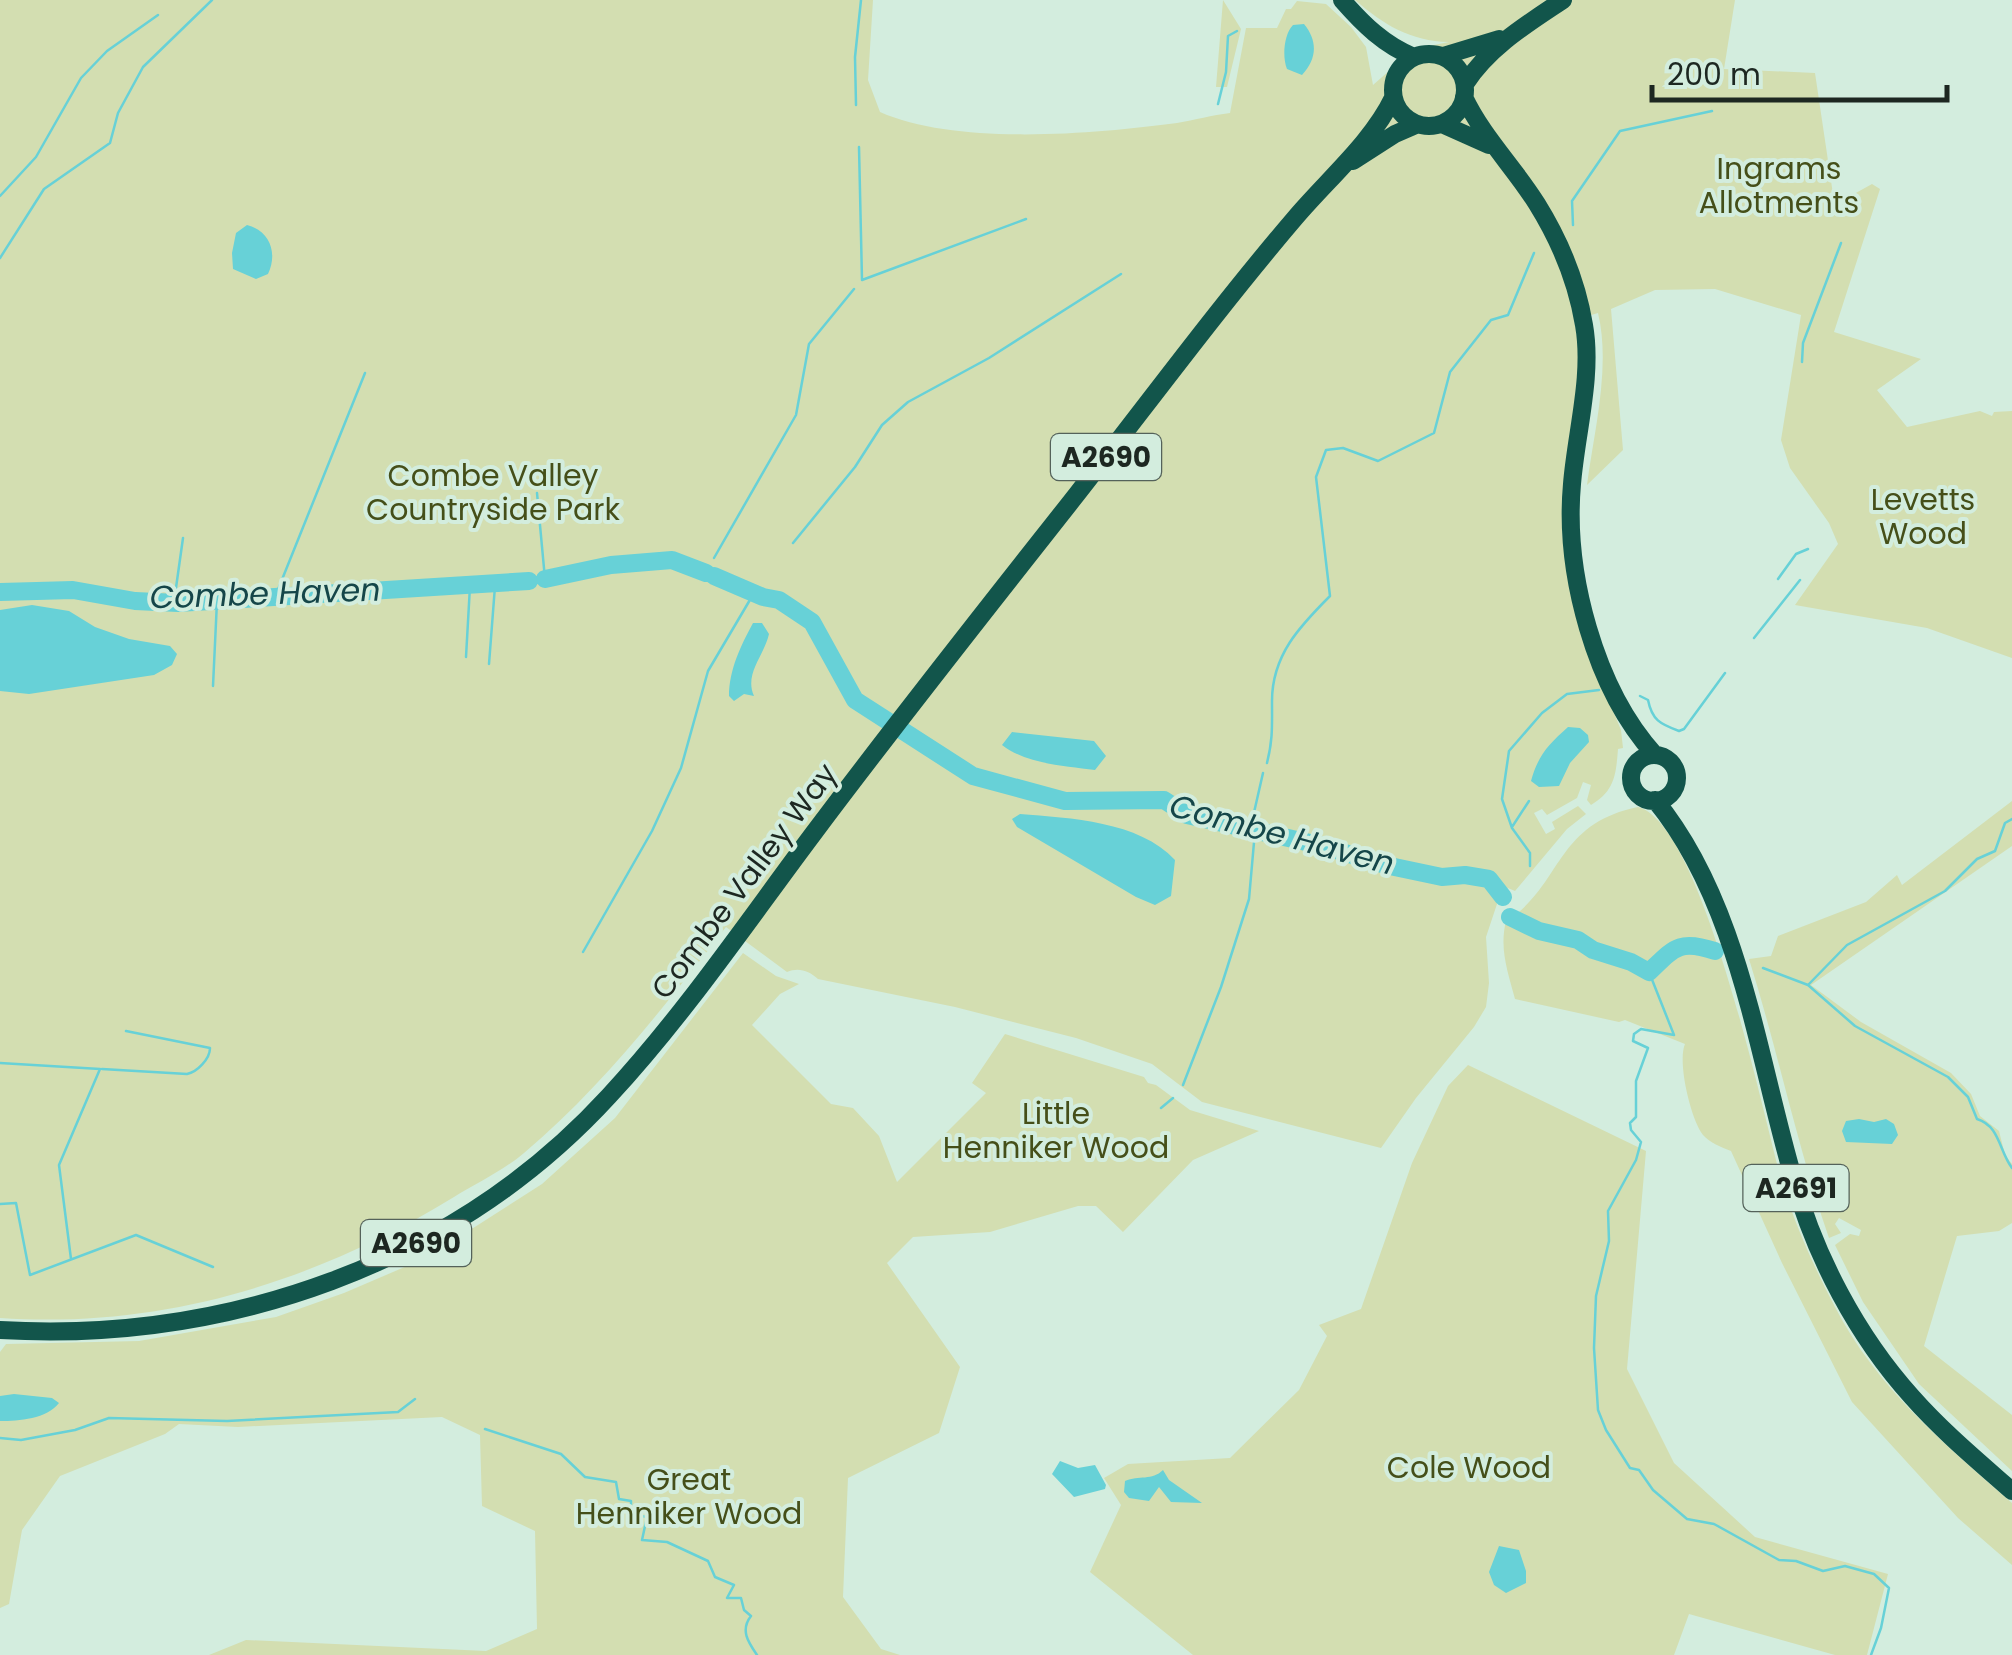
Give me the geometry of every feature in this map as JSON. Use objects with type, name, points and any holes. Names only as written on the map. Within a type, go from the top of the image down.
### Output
[{"type":"main road","points":[[1342,0],[1390,46],[1414,57]]},
{"type":"main road","points":[[1442,124],[1457,114],[1480,63],[1514,33],[1563,0]]},
{"type":"main road","points":[[1362,23],[1402,114],[1418,124],[1442,124],[1461,130],[1498,151]]},
{"type":"main road","points":[[1394,89],[1403,64],[1414,57],[1470,50],[1514,33]]},
{"type":"main road","points":[[1443,56],[1458,68],[1465,91],[1498,151],[1537,204],[1558,244],[1578,298],[1585,330],[1586,370],[1572,483],[1572,552],[1588,626],[1629,725],[1633,787],[1642,797],[1663,796],[1676,781],[1676,770],[1668,759],[1655,755],[1642,758],[1634,767]]},
{"type":"main road","name":"Combe Valley Way","points":[[0,1330],[138,1329],[247,1308],[339,1280],[442,1229],[534,1166],[609,1097],[676,1016],[917,698],[1296,217],[1379,124],[1394,89]]},
{"type":"main road","name":"Combe Valley Way","points":[[1340,171],[1387,138],[1418,124]]},
{"type":"main road","points":[[1629,725],[1655,755]]},
{"type":"main road","name":"A2691","points":[[1663,796],[1717,912],[1740,977],[1794,1180],[1833,1278],[1868,1339],[1911,1397],[2012,1491]]},
{"type":"green space","name":"Combe Valley Countryside Park","points":[[0,0],[873,0],[868,80],[880,112],[947,130],[1026,134],[1144,127],[1230,113],[1246,28],[1277,28],[1286,9],[1297,1],[1326,4],[1351,27],[1366,47],[1373,85],[1414,49],[1449,42],[1422,39],[1398,30],[1355,0],[1735,0],[1724,69],[1815,73],[1834,201],[1872,184],[1880,189],[1834,332],[1921,359],[1877,390],[1907,427],[1980,411],[1992,416],[1994,412],[2012,411],[2012,658],[1927,628],[1795,605],[1838,544],[1829,523],[1790,468],[1781,440],[1801,315],[1715,289],[1655,290],[1611,309],[1623,450],[1587,485],[1600,399],[1602,334],[1598,313],[1574,320],[1578,343],[1577,392],[1563,494],[1563,546],[1581,627],[1621,730],[1623,748],[1618,749],[1613,781],[1591,805],[1587,800],[1591,785],[1583,782],[1577,798],[1547,815],[1542,809],[1534,813],[1546,834],[1555,829],[1552,822],[1578,806],[1586,814],[1567,829],[1515,891],[1503,886],[1486,937],[1486,1007],[1381,1148],[1202,1102],[1152,1064],[1076,1038],[955,1007],[818,979],[804,971],[787,972],[726,927],[631,1045],[553,1128],[508,1165],[401,1227],[292,1276],[179,1307],[120,1316],[0,1318]]},
{"type":"green space","points":[[1223,0],[1241,29],[1227,87],[1216,87]]},
{"type":"green space","points":[[2012,801],[2012,846],[1811,985],[1861,1022],[1951,1073],[1971,1094],[1980,1116],[1999,1131],[2005,1155],[2012,1164],[2012,1223],[1999,1231],[1957,1236],[1924,1346],[2012,1415],[2012,1471],[1919,1384],[1863,1302],[1835,1245],[1850,1234],[1859,1236],[1861,1230],[1839,1218],[1835,1224],[1841,1233],[1829,1238],[1749,959],[1771,956],[1778,936],[1866,902],[1897,875],[1902,885]]},
{"type":"green space","points":[[1638,807],[1662,825],[1685,863],[1707,915],[1745,1039],[1782,1182],[1820,1277],[1852,1336],[1892,1389],[1938,1437],[2012,1503],[2012,1565],[1958,1518],[1852,1402],[1731,1151],[1709,1140],[1698,1128],[1684,1077],[1685,1044],[1625,1020],[1619,1022],[1515,999],[1504,951],[1506,921],[1524,907],[1590,827]]},
{"type":"green space","points":[[743,953],[776,976],[799,984],[780,994],[752,1025],[831,1104],[853,1108],[879,1136],[897,1182],[986,1093],[972,1083],[1005,1034],[1144,1077],[1190,1110],[1259,1131],[1193,1160],[1123,1232],[1096,1206],[1078,1206],[990,1232],[913,1237],[887,1263],[960,1367],[939,1433],[848,1478],[843,1597],[881,1649],[900,1655],[209,1655],[246,1640],[486,1651],[537,1629],[535,1531],[482,1506],[480,1435],[442,1417],[238,1427],[179,1424],[165,1434],[60,1476],[22,1530],[9,1604],[0,1608],[0,1352],[6,1344],[139,1341],[276,1317],[428,1257],[542,1184],[615,1118]]},
{"type":"green space","name":"Cole Wood","points":[[1468,1065],[1646,1151],[1627,1369],[1674,1463],[1755,1537],[1888,1574],[1867,1655],[1835,1655],[1689,1614],[1674,1655],[1193,1655],[1090,1572],[1121,1505],[1104,1478],[1128,1464],[1230,1458],[1299,1390],[1327,1336],[1319,1325],[1361,1309],[1412,1163],[1448,1086]]},
{"type":"water","points":[[1304,24],[1314,50],[1302,75],[1287,69],[1284,52],[1290,29]]},
{"type":"water","points":[[247,225],[261,232],[272,251],[268,274],[256,279],[233,269],[236,233]]},
{"type":"water","points":[[32,605],[69,611],[95,627],[129,639],[170,646],[177,654],[172,665],[154,675],[29,694],[0,691],[0,610]]},
{"type":"water","points":[[753,623],[762,623],[769,634],[751,680],[754,696],[744,694],[734,701],[729,696],[731,677]]},
{"type":"water","points":[[1568,727],[1580,728],[1589,742],[1570,763],[1559,786],[1539,787],[1531,781],[1537,764]]},
{"type":"water","points":[[1012,732],[1094,741],[1106,756],[1095,770],[1034,760],[1002,745]]},
{"type":"water","points":[[1020,814],[1103,824],[1143,837],[1175,860],[1171,896],[1155,905],[1136,897],[1017,827],[1012,819]]},
{"type":"water","points":[[1886,1119],[1894,1124],[1898,1135],[1892,1144],[1846,1142],[1842,1131],[1846,1121]]},
{"type":"water","points":[[0,1396],[52,1398],[59,1403],[40,1416],[0,1421]]},
{"type":"water","points":[[1060,1461],[1078,1468],[1095,1465],[1105,1489],[1074,1497],[1052,1474]]},
{"type":"water","points":[[1163,1470],[1169,1480],[1202,1503],[1171,1502],[1159,1487],[1149,1501],[1129,1498],[1124,1492],[1125,1481],[1154,1476]]},
{"type":"water","points":[[1499,1546],[1519,1550],[1526,1571],[1526,1583],[1506,1593],[1494,1585],[1489,1572]]},
{"type":"waterway","points":[[0,258],[44,189],[110,143],[118,113],[143,67],[212,0]]},
{"type":"waterway","points":[[856,105],[855,57],[861,0]]},
{"type":"waterway","points":[[0,196],[36,157],[81,78],[107,51],[158,15]]},
{"type":"waterway","points":[[1218,104],[1226,72],[1228,36],[1237,31]]},
{"type":"waterway","points":[[1573,225],[1572,201],[1620,131],[1712,111]]},
{"type":"waterway","points":[[859,147],[862,280],[1026,219]]},
{"type":"waterway","points":[[1802,362],[1803,343],[1841,243]]},
{"type":"waterway","points":[[1267,763],[1273,685],[1282,655],[1298,630],[1330,596],[1316,477],[1326,450],[1343,448],[1378,461],[1434,433],[1450,372],[1491,320],[1508,315],[1534,253]]},
{"type":"waterway","points":[[793,543],[855,467],[882,425],[908,402],[989,358],[1121,274]]},
{"type":"waterway","points":[[714,558],[796,415],[809,344],[854,289]]},
{"type":"waterway","points":[[275,597],[365,373]]},
{"type":"waterway","points":[[537,493],[545,579]]},
{"type":"waterway","points":[[174,602],[183,538]]},
{"type":"waterway","points":[[1778,579],[1796,554],[1808,549]]},
{"type":"waterway","name":"Combe Haven","points":[[545,579],[611,565],[672,560],[706,573]]},
{"type":"waterway","name":"Combe Haven","points":[[714,576],[779,600],[812,622],[855,700],[973,776],[1065,801],[1164,800],[1187,815],[1319,845],[1385,865],[1442,877],[1489,879],[1503,897]]},
{"type":"waterway","points":[[1754,638],[1800,580]]},
{"type":"waterway","name":"Combe Haven","points":[[0,592],[73,590],[135,601],[178,603],[529,581]]},
{"type":"waterway","points":[[466,657],[470,586]]},
{"type":"waterway","points":[[489,664],[495,586]]},
{"type":"waterway","points":[[583,952],[652,831],[681,768],[708,671],[754,593]]},
{"type":"waterway","points":[[213,686],[217,601]]},
{"type":"waterway","points":[[1640,696],[1648,700],[1658,720],[1679,731],[1725,673]]},
{"type":"waterway","points":[[1530,866],[1530,853],[1512,828],[1502,799],[1509,751],[1542,713],[1567,694],[1599,690]]},
{"type":"waterway","points":[[1250,830],[1263,773]]},
{"type":"waterway","points":[[1512,827],[1529,801]]},
{"type":"waterway","points":[[1809,984],[1847,945],[1945,891],[1977,859],[1995,851],[2005,823],[2012,819]]},
{"type":"waterway","points":[[1183,1085],[1221,987],[1249,899],[1255,831]]},
{"type":"waterway","name":"Combe Haven","points":[[1510,917],[1539,931],[1578,940],[1649,972],[1678,948],[1693,946],[1715,951]]},
{"type":"waterway","name":"Combe Haven","points":[[1763,968],[1808,985],[1855,1026],[1948,1077],[1968,1097],[1977,1119],[1995,1133],[2012,1168]]},
{"type":"waterway","points":[[1649,972],[1674,1035],[1641,1029],[1634,1034],[1633,1041],[1648,1048],[1636,1081],[1636,1117],[1630,1123],[1641,1142],[1636,1160],[1608,1211],[1609,1241],[1596,1296],[1598,1410],[1630,1468],[1639,1470],[1653,1490],[1687,1519],[1714,1524],[1779,1560],[1796,1561],[1823,1571],[1845,1566],[1874,1574],[1889,1588],[1871,1655]]},
{"type":"waterway","points":[[102,1069],[187,1074],[208,1056],[210,1048],[126,1031]]},
{"type":"waterway","points":[[0,1063],[100,1069],[59,1165],[71,1259]]},
{"type":"waterway","points":[[1161,1108],[1173,1098]]},
{"type":"waterway","points":[[0,1204],[16,1203],[30,1275],[136,1235],[213,1267]]},
{"type":"waterway","points":[[0,1438],[21,1440],[75,1430],[109,1418],[227,1421],[398,1412],[415,1399]]},
{"type":"waterway","points":[[485,1429],[561,1454],[585,1477],[616,1482],[619,1499],[631,1501],[631,1514],[647,1517],[642,1540],[667,1542],[708,1561],[715,1577],[734,1585],[727,1598],[741,1598],[744,1610],[751,1616],[746,1631],[757,1655]]},
{"type":"park label","name":"Ingrams Allotments","points":[[1779,185]]},
{"type":"park label","name":"Levetts Wood","points":[[1923,516]]},
{"type":"park label","name":"Little Henniker Wood","points":[[1056,1130]]},
{"type":"park label","name":"Great Henniker Wood","points":[[689,1496]]}]
